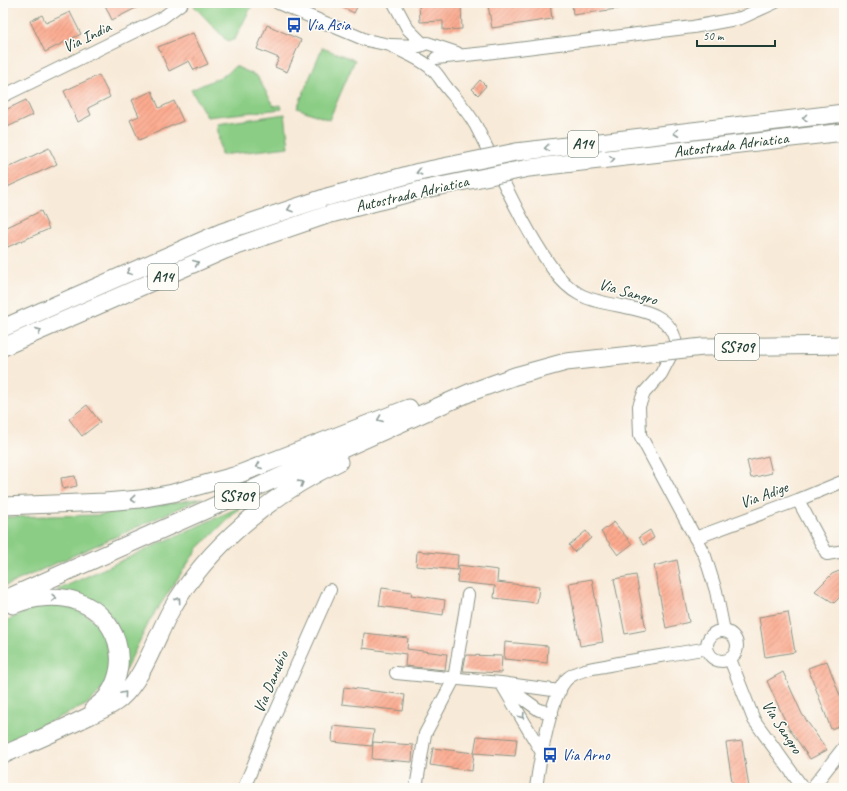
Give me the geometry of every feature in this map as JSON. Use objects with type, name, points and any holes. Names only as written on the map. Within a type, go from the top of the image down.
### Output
[{"type":"highway","name":"Autostrada Adriatica","points":[[3,328],[222,232],[327,197],[419,172],[516,152],[844,114]]},
{"type":"highway","name":"Autostrada Adriatica","points":[[3,347],[225,250],[327,214],[421,190],[530,168],[844,132]]},
{"type":"highway","name":"SS709","points":[[3,600],[471,392],[515,376],[566,362],[703,347],[844,346]]},
{"type":"highway","points":[[3,506],[105,502],[140,499],[173,493],[234,476],[401,410],[471,392]]},
{"type":"highway","points":[[3,755],[79,721],[120,699],[137,677],[172,609],[203,563],[261,509],[324,469],[458,404],[471,392]]},
{"type":"highway","points":[[3,609],[26,600],[64,598],[80,602],[93,610],[107,622],[117,638],[120,654],[118,675],[107,696],[79,721]]},
{"type":"street","name":"Via India","points":[[3,96],[162,18],[182,3]]},
{"type":"street","points":[[278,3],[366,40],[390,45],[424,45],[462,54]]},
{"type":"street","points":[[394,3],[408,29],[424,45],[436,50],[429,62]]},
{"type":"street","points":[[390,45],[429,62],[462,54],[486,53],[693,27],[741,18],[774,3]]},
{"type":"street","points":[[405,46],[409,36],[408,29]]},
{"type":"street","points":[[424,45],[416,53],[429,62]]},
{"type":"street","name":"Via Sangro","points":[[429,62],[461,103],[476,126],[526,225],[556,273],[579,294],[594,300],[651,313],[667,322],[672,329],[676,345],[661,374],[644,393],[639,406],[640,435],[705,556],[716,591],[724,631]]},
{"type":"street","name":"Via Adige","points":[[695,538],[798,500],[844,481]]},
{"type":"street","points":[[798,500],[827,554],[844,551]]},
{"type":"street","name":"Via Danubio","points":[[244,788],[270,725],[330,590]]},
{"type":"street","points":[[416,788],[425,734],[454,678],[468,595]]},
{"type":"street","points":[[724,631],[733,636],[737,642],[737,650],[730,659],[722,661],[714,659],[709,654],[707,648],[711,636],[717,632],[724,631]]},
{"type":"street","points":[[536,788],[542,751],[554,702],[567,679],[584,671],[635,659],[707,648]]},
{"type":"street","name":"Via Sangro","points":[[730,659],[754,720],[803,788]]},
{"type":"street","points":[[396,673],[501,683],[560,691]]},
{"type":"street","points":[[501,683],[539,710],[552,713]]},
{"type":"street","points":[[501,683],[542,751]]},
{"type":"street","points":[[812,788],[844,747]]},
{"type":"green space","points":[[196,3],[247,3],[252,5],[235,39],[228,42],[194,6]]},
{"type":"green space","points":[[322,48],[355,60],[329,120],[297,108]]},
{"type":"green space","points":[[235,66],[257,76],[274,106],[281,105],[282,109],[207,117],[191,90],[227,74]]},
{"type":"green space","points":[[285,114],[289,147],[221,155],[217,124]]},
{"type":"green space","points":[[202,498],[3,587],[3,517],[98,515]]},
{"type":"green space","points":[[242,506],[198,548],[150,620],[119,683],[115,620],[57,590]]},
{"type":"green space","points":[[66,605],[91,618],[101,629],[106,642],[109,658],[107,682],[99,693],[86,705],[3,743],[3,622],[39,606]]},
{"type":"building","points":[[104,3],[146,3],[112,20]]},
{"type":"building","points":[[334,3],[359,3],[354,13]]},
{"type":"building","points":[[419,3],[461,3],[462,29],[443,30],[443,21],[420,22]]},
{"type":"building","points":[[500,3],[550,3],[552,19],[492,28],[488,5]]},
{"type":"building","points":[[572,3],[623,3],[624,8],[573,15]]},
{"type":"building","points":[[70,12],[81,34],[45,52],[30,21],[42,15],[46,23]]},
{"type":"building","points":[[267,25],[301,40],[287,72],[275,67],[279,58],[257,49]]},
{"type":"building","points":[[193,33],[208,64],[194,70],[189,61],[169,71],[158,47]]},
{"type":"building","points":[[99,75],[110,97],[88,108],[91,115],[78,122],[64,91]]},
{"type":"building","points":[[480,80],[486,86],[478,95],[472,89]]},
{"type":"building","points":[[152,91],[159,108],[174,101],[183,121],[139,140],[130,120],[139,116],[132,100]]},
{"type":"building","points":[[26,100],[33,115],[3,129],[3,111]]},
{"type":"building","points":[[49,148],[57,164],[3,189],[3,170]]},
{"type":"building","points":[[41,211],[49,229],[3,249],[3,229]]},
{"type":"building","points":[[87,405],[100,422],[82,436],[69,419]]},
{"type":"building","points":[[768,456],[772,473],[751,478],[747,461]]},
{"type":"building","points":[[75,476],[77,486],[63,489],[61,478]]},
{"type":"building","points":[[614,522],[632,544],[618,555],[601,532]]},
{"type":"building","points":[[650,530],[654,538],[643,545],[639,537]]},
{"type":"building","points":[[586,531],[591,538],[574,552],[569,545]]},
{"type":"building","points":[[417,551],[458,555],[457,570],[416,566]]},
{"type":"building","points":[[677,560],[689,622],[666,628],[654,566]]},
{"type":"building","points":[[459,565],[498,570],[497,582],[539,587],[537,603],[494,598],[495,586],[457,582]]},
{"type":"building","points":[[844,569],[844,593],[834,603],[815,591],[832,574]]},
{"type":"building","points":[[636,575],[646,630],[625,634],[614,579]]},
{"type":"building","points":[[592,579],[603,642],[580,646],[569,583]]},
{"type":"building","points":[[382,588],[412,592],[411,595],[445,600],[443,615],[379,606]]},
{"type":"building","points":[[788,612],[795,652],[765,657],[759,617]]},
{"type":"building","points":[[364,633],[408,638],[407,649],[447,654],[445,670],[405,666],[406,654],[363,648]]},
{"type":"building","points":[[505,642],[548,646],[547,663],[504,659]]},
{"type":"building","points":[[466,655],[502,656],[501,673],[463,671]]},
{"type":"building","points":[[827,661],[844,707],[844,724],[831,729],[808,668]]},
{"type":"building","points":[[783,672],[802,714],[827,750],[810,759],[788,727],[767,681]]},
{"type":"building","points":[[344,687],[405,695],[403,711],[342,704]]},
{"type":"building","points":[[333,726],[374,730],[372,746],[332,742]]},
{"type":"building","points":[[477,736],[517,739],[515,756],[474,753]]},
{"type":"building","points":[[742,741],[749,788],[733,788],[726,743]]},
{"type":"building","points":[[373,742],[413,745],[412,762],[372,759]]},
{"type":"building","points":[[433,748],[474,753],[472,771],[430,765]]},
{"type":"place","name":"Via Asia","points":[[294,25]]},
{"type":"place","name":"Via Arno","points":[[550,755]]}]
